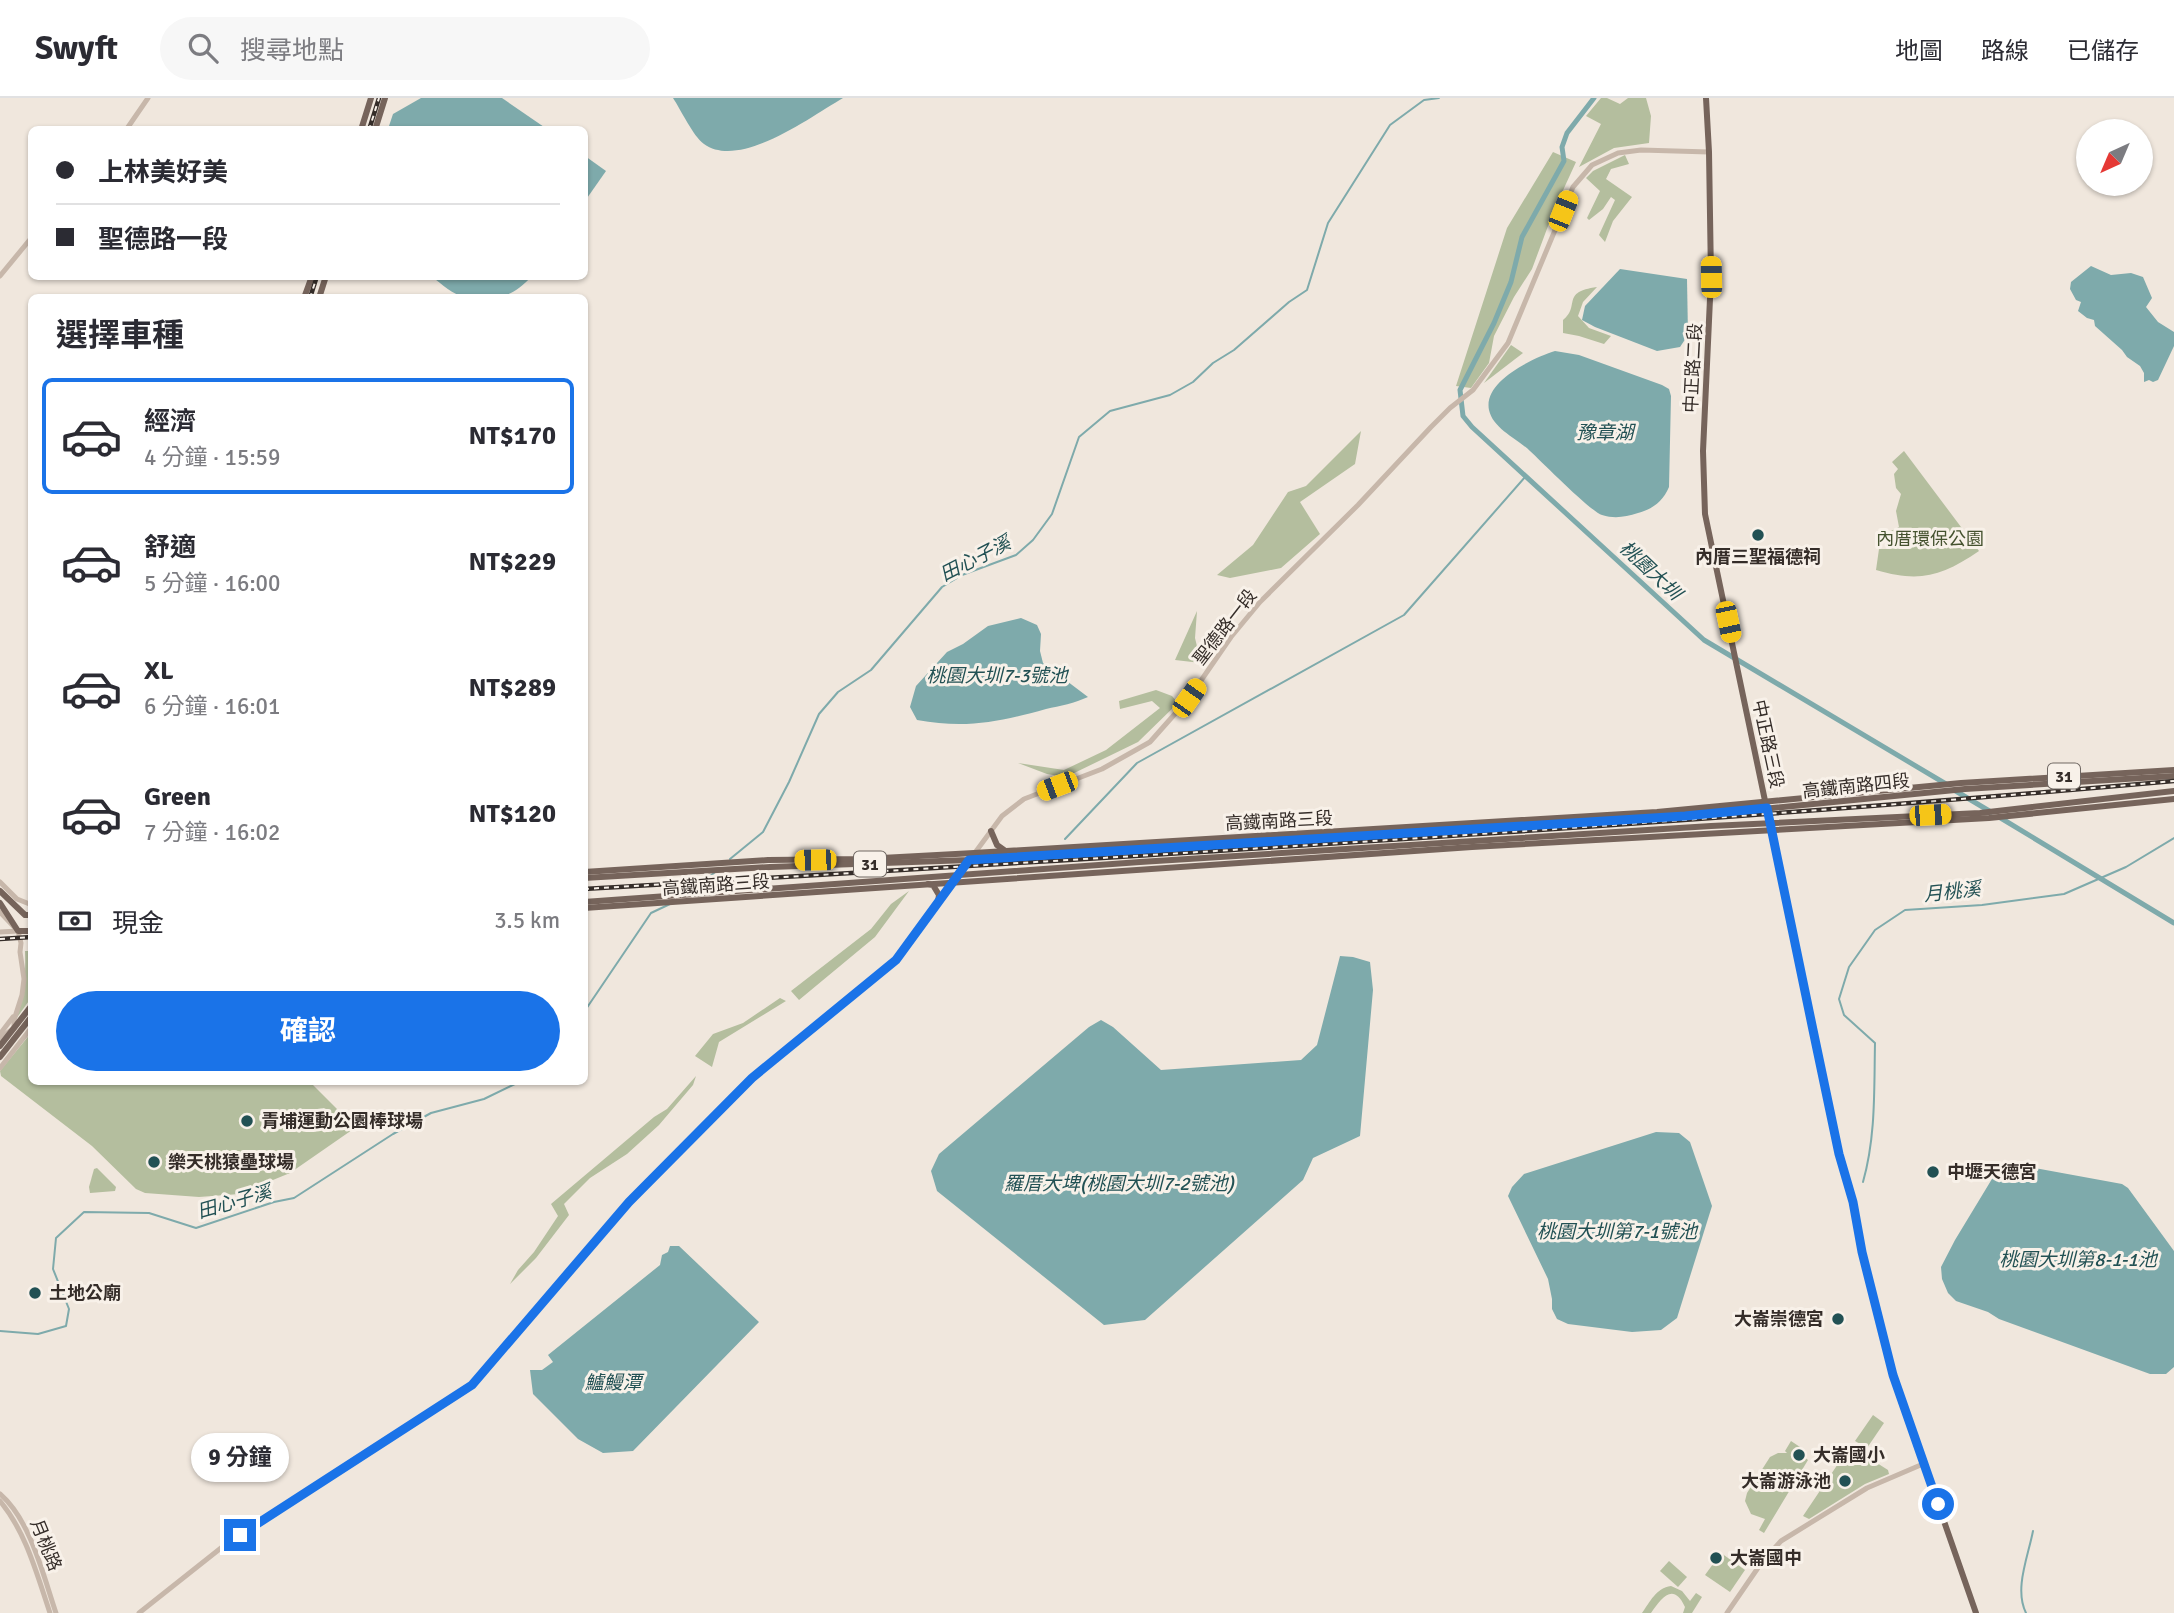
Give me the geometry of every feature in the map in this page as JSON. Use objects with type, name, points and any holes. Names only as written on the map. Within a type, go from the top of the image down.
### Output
[{"type":"main road","points":[[362,126],[371,98]]},
{"type":"main road","points":[[376,126],[385,98]]},
{"type":"main road","name":"中正路二段","points":[[1705,514],[1703,451],[1711,277],[1706,98]]},
{"type":"main road","name":"中正路三段","points":[[1705,514],[1862,1252],[1893,1375],[1976,1613]]},
{"type":"main road","name":"31","points":[[2120,773],[2174,770]]},
{"type":"main road","points":[[2092,782],[2120,773]]},
{"type":"main road","name":"高鐵南路四段","points":[[1767,806],[1955,784],[2120,773]]},
{"type":"main road","name":"31","points":[[2092,782],[2174,776]]},
{"type":"main road","name":"高鐵南路四段","points":[[1767,806],[1965,789],[2092,782]]},
{"type":"main road","name":"31","points":[[2080,803],[2174,791]]},
{"type":"main road","name":"31","points":[[2102,807],[2174,799]]},
{"type":"main road","points":[[2080,803],[2102,807]]},
{"type":"main road","name":"高鐵南路四段","points":[[1771,826],[1980,813],[2080,803]]},
{"type":"main road","name":"高鐵南路三段","points":[[588,878],[769,864],[1767,806]]},
{"type":"main road","name":"高鐵南路三段","points":[[769,864],[969,860],[1685,816],[1767,806]]},
{"type":"main road","name":"高鐵南路四段","points":[[1771,826],[1989,818],[2102,807]]},
{"type":"main road","name":"高鐵南路三段","points":[[588,907],[958,874],[1771,826]]},
{"type":"main road","name":"高鐵南路三段","points":[[743,894],[790,893],[1771,826]]},
{"type":"main road","points":[[990,831],[997,845],[1004,850]]},
{"type":"main road","points":[[1515,845],[1534,838]]},
{"type":"main road","points":[[987,858],[985,867],[993,873]]},
{"type":"main road","points":[[943,861],[947,869],[946,876]]},
{"type":"main road","points":[[1140,862],[1169,866]]},
{"type":"main road","name":"高鐵南路三段","points":[[588,872],[658,871]]},
{"type":"main road","points":[[926,883],[933,885],[939,895],[938,902]]},
{"type":"main road","points":[[0,886],[7,898],[28,915]]},
{"type":"main road","name":"高鐵南路三段","points":[[588,902],[628,902]]},
{"type":"main road","points":[[0,903],[3,915],[18,931],[28,930]]},
{"type":"main road","points":[[0,1046],[28,1011]]},
{"type":"main road","points":[[0,1057],[28,1021]]},
{"type":"street","points":[[129,126],[148,98]]},
{"type":"street","name":"聖德路一段","points":[[139,1613],[244,1532],[472,1385],[629,1202],[752,1078],[896,960],[1002,816],[1016,804],[1102,769],[1150,742],[1189,698],[1231,637],[1260,602],[1358,505],[1450,408],[1474,390],[1508,343],[1573,187],[1592,164],[1618,153],[1641,150],[1709,152]]},
{"type":"street","points":[[0,276],[28,242]]},
{"type":"street","points":[[0,886],[28,903]]},
{"type":"street","points":[[3,915],[28,915]]},
{"type":"street","points":[[0,932],[18,931],[24,979],[14,1028],[0,1036]]},
{"type":"street","points":[[0,1036],[15,1015]]},
{"type":"street","points":[[0,1068],[28,1032]]},
{"type":"street","points":[[1727,1613],[1762,1562],[1781,1541],[1867,1488],[1923,1465]]},
{"type":"street","name":"月桃路","points":[[0,1494],[13,1507],[26,1530],[57,1613]]},
{"type":"street","name":"月桃路","points":[[0,1501],[21,1533],[50,1613]]},
{"type":"green space","points":[[1601,98],[1620,104],[1628,98],[1646,98],[1651,116],[1649,143],[1614,148],[1579,167],[1601,124],[1586,116]]},
{"type":"green space","points":[[1553,152],[1576,162],[1532,269],[1494,336],[1489,363],[1471,388],[1456,386],[1507,228]]},
{"type":"green space","points":[[1625,155],[1629,164],[1611,169],[1606,179],[1632,197],[1613,221],[1605,242],[1599,235],[1615,200],[1611,197],[1603,209],[1589,220],[1587,218],[1600,191],[1586,178],[1593,171]]},
{"type":"green space","points":[[1597,287],[1583,302],[1578,316],[1589,328],[1611,336],[1604,344],[1563,333],[1563,320],[1571,310],[1575,296],[1586,289]]},
{"type":"green space","points":[[1511,345],[1523,353],[1484,383]]},
{"type":"green space","points":[[1361,431],[1355,464],[1300,502],[1320,534],[1281,568],[1230,578],[1217,575],[1253,545],[1288,492],[1306,486]]},
{"type":"green space","name":"內厝環保公園","points":[[1904,451],[1979,551],[1930,575],[1905,576],[1876,570],[1879,549],[1889,549],[1887,533],[1899,527],[1896,511],[1901,494],[1896,488],[1894,474],[1898,469],[1892,462]]},
{"type":"green space","points":[[1197,611],[1195,638],[1201,663],[1175,660]]},
{"type":"green space","points":[[1156,690],[1172,696],[1178,703],[1138,742],[1066,777],[1047,774],[1018,763],[1064,770],[1106,750],[1160,708],[1152,701],[1120,709],[1119,701]]},
{"type":"green space","points":[[909,891],[875,937],[799,1000],[791,991],[871,929],[891,904]]},
{"type":"green space","points":[[25,951],[28,951],[28,1002],[16,1019],[24,986]]},
{"type":"green space","points":[[780,998],[786,1001],[719,1042],[712,1067],[695,1056],[713,1034],[743,1023]]},
{"type":"green space","points":[[28,1037],[28,1085],[313,1085],[353,1125],[352,1130],[290,1173],[239,1194],[199,1197],[145,1193],[136,1189],[92,1146],[1,1076],[0,1071]]},
{"type":"green space","points":[[696,1076],[693,1085],[659,1125],[627,1154],[590,1178],[564,1204],[569,1215],[536,1258],[510,1284],[558,1216],[551,1204],[667,1109]]},
{"type":"green space","points":[[97,1168],[116,1187],[115,1191],[90,1193],[94,1169]]},
{"type":"green space","points":[[1873,1415],[1884,1423],[1867,1448],[1855,1441]]},
{"type":"green space","points":[[1791,1441],[1806,1451],[1803,1456],[1808,1460],[1764,1533],[1759,1530],[1765,1519],[1751,1514],[1745,1501],[1747,1493],[1770,1457],[1787,1453],[1785,1451]]},
{"type":"green space","name":"大崙游泳池","points":[[1850,1446],[1888,1470],[1889,1474],[1865,1484],[1809,1519],[1803,1516]]},
{"type":"green space","points":[[1721,1553],[1745,1570],[1730,1592],[1705,1575]]},
{"type":"green space","points":[[1669,1561],[1687,1577],[1678,1587],[1660,1571]]},
{"type":"green space","points":[[1671,1586],[1682,1591],[1690,1601],[1696,1593],[1702,1597],[1692,1613],[1683,1613],[1685,1607],[1681,1599],[1672,1594],[1663,1598],[1651,1613],[1642,1613],[1657,1593]]},
{"type":"water","points":[[421,98],[502,98],[543,126],[389,126],[393,114]]},
{"type":"water","points":[[673,98],[843,98],[775,138],[755,146],[719,150],[700,140]]},
{"type":"water","points":[[588,158],[606,171],[588,197]]},
{"type":"water","points":[[2091,266],[2111,275],[2131,273],[2143,277],[2152,298],[2146,307],[2158,322],[2174,332],[2174,346],[2158,380],[2144,382],[2144,373],[2140,366],[2095,326],[2094,320],[2078,311],[2081,302],[2076,300],[2070,289],[2071,282]]},
{"type":"water","points":[[1620,269],[1687,279],[1688,335],[1680,347],[1657,351],[1582,320],[1585,306]]},
{"type":"water","points":[[436,280],[528,280],[509,294],[452,292]]},
{"type":"water","name":"豫章湖","points":[[1555,351],[1579,355],[1669,389],[1669,487],[1653,507],[1620,517],[1596,512],[1491,417],[1489,399],[1501,380],[1523,365]]},
{"type":"water","name":"桃園大圳7-3號池","points":[[1021,618],[1037,625],[1041,634],[1040,651],[1043,663],[1088,697],[997,721],[951,724],[917,720],[910,707],[916,686],[947,652],[988,626]]},
{"type":"water","name":"羅厝大埤(桃園大圳7-2號池)","points":[[1340,956],[1370,962],[1373,990],[1360,1136],[1313,1158],[1303,1180],[1145,1320],[1104,1325],[937,1191],[931,1171],[939,1154],[1089,1027],[1101,1020],[1113,1027],[1161,1070],[1301,1060],[1317,1045]]},
{"type":"water","name":"桃園大圳第7-1號池","points":[[1656,1132],[1679,1133],[1690,1142],[1712,1206],[1677,1318],[1661,1330],[1632,1332],[1568,1324],[1557,1319],[1552,1309],[1548,1279],[1508,1196],[1512,1187],[1524,1174]]},
{"type":"water","name":"桃園大圳第8-1-1池","points":[[2007,1163],[2122,1184],[2128,1188],[2174,1251],[2174,1367],[2166,1374],[2150,1374],[1999,1319],[1988,1312],[1956,1301],[1948,1293],[1942,1279],[1941,1267],[1998,1169]]},
{"type":"water","name":"鱸鰻潭","points":[[670,1246],[679,1246],[759,1322],[633,1451],[603,1453],[578,1439],[533,1394],[530,1370],[542,1370],[553,1362],[548,1355],[660,1265],[662,1255],[668,1252]]},
{"type":"waterway","name":"田心子溪","points":[[730,859],[763,832],[819,714],[838,692],[871,670],[942,587],[962,575],[1016,555],[1033,540],[1052,514],[1079,437],[1110,411],[1170,395],[1193,382],[1213,363],[1234,350],[1289,302],[1307,290],[1328,223],[1390,125],[1424,100],[1439,98]]},
{"type":"waterway","name":"桃園大圳","points":[[1594,98],[1567,133],[1562,147],[1564,161],[1522,237],[1511,282],[1494,323],[1460,390],[1463,416],[1704,640],[1946,784]]},
{"type":"waterway","points":[[1065,839],[1137,763],[1404,615],[1526,476]]},
{"type":"waterway","name":"桃園大圳","points":[[1954,790],[1991,812]]},
{"type":"waterway","name":"桃園大圳","points":[[1999,817],[2174,923]]},
{"type":"waterway","name":"月桃溪","points":[[1863,1182],[1872,1130],[1875,1043],[1844,1015],[1839,999],[1849,967],[1875,930],[1905,910],[1982,905],[2064,894],[2126,867],[2174,838]]},
{"type":"waterway","name":"田心子溪","points":[[693,891],[715,872]]},
{"type":"waterway","name":"田心子溪","points":[[588,1006],[651,913],[670,904]]},
{"type":"waterway","name":"田心子溪","points":[[0,1331],[38,1334],[66,1326],[69,1309],[53,1269],[56,1238],[84,1212],[149,1213],[196,1228],[294,1198],[393,1134],[431,1113],[484,1099],[513,1085]]},
{"type":"waterway","points":[[2026,1613],[2021,1594],[2033,1531]]},
{"type":"railway","points":[[370,126],[379,98]]},
{"type":"railway","points":[[311,294],[316,280]]},
{"type":"railway","points":[[588,889],[1578,827],[2174,781]]},
{"type":"railway","points":[[0,939],[28,937]]},
{"type":"place","name":"內厝三聖福德祠","points":[[1758,535]]},
{"type":"place","name":"青埔運動公園棒球場","points":[[247,1121]]},
{"type":"place","name":"樂天桃猿壘球場","points":[[154,1162]]},
{"type":"place","name":"中壢天德宮","points":[[1933,1172]]},
{"type":"place","name":"土地公廟","points":[[35,1293]]},
{"type":"place","name":"大崙崇德宮","points":[[1838,1319]]},
{"type":"place","name":"大崙國小","points":[[1799,1455]]},
{"type":"place","name":"大崙游泳池","points":[[1845,1481]]},
{"type":"place","name":"大崙國中","points":[[1716,1558]]},
{"type":"route","points":[[240,1535],[472,1385],[629,1202],[752,1078],[896,960],[969,860],[1685,816],[1767,808],[1862,1252],[1893,1375],[1938,1504]]}]
